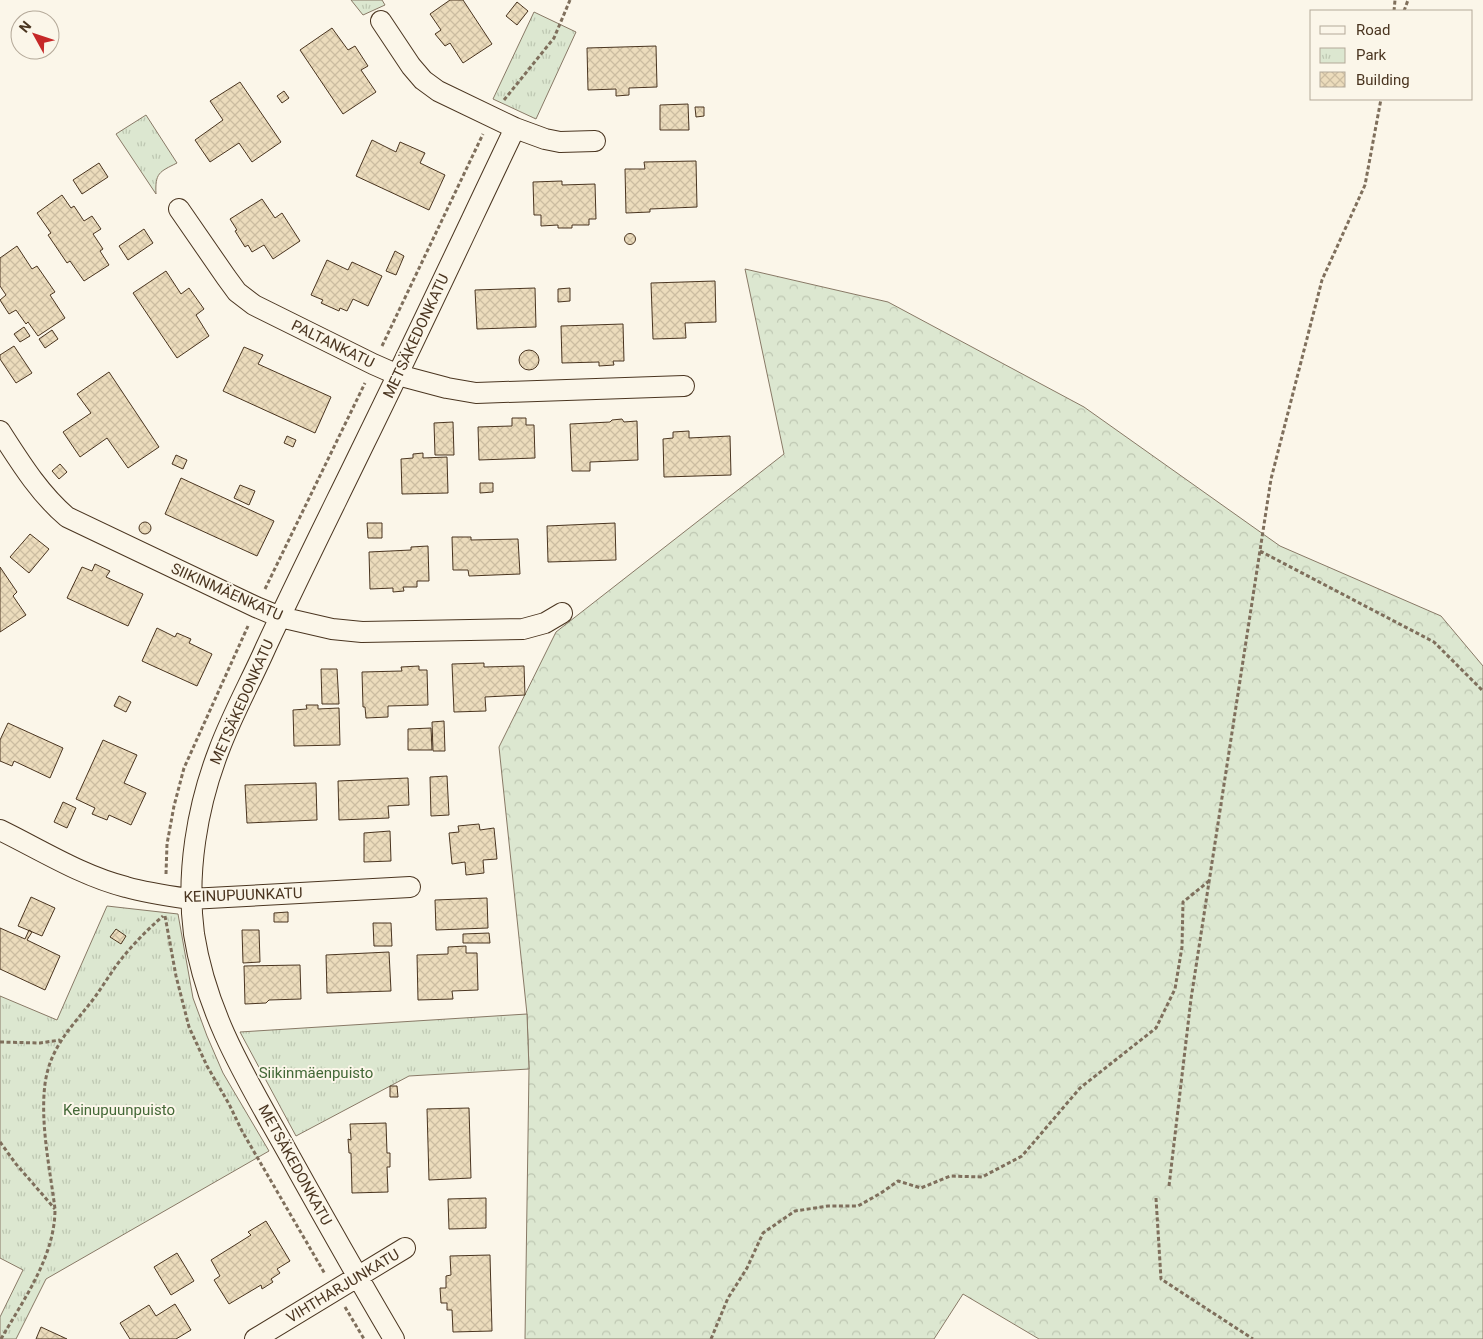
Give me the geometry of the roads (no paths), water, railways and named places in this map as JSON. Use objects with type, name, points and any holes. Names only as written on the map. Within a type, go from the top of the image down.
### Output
[{"type":"street","points":[[381,21],[411,66],[423,80],[438,91],[515,128],[560,142],[595,141]]},
{"type":"street","name":"METSÄKEDONKATU","points":[[394,1339],[238,1065],[215,1015],[203,974],[190,899],[196,835],[219,750],[280,617],[398,375],[515,128]]},
{"type":"street","name":"PALTANKATU","points":[[179,209],[226,277],[238,292],[254,305],[398,375],[476,394],[684,386]]},
{"type":"street","name":"SIIKINMÄENKATU","points":[[0,431],[53,505],[67,517],[256,608],[280,617],[332,629],[381,632],[523,629],[545,623],[562,613]]},
{"type":"street","name":"KEINUPUUNKATU","points":[[0,830],[87,873],[165,905],[190,899],[410,887]]},
{"type":"street","name":"VIHTHARJUNKATU","points":[[255,1339],[405,1248]]},
{"type":"park label","name":"Siikinmäenpuisto","points":[[316,1073]]},
{"type":"park label","name":"Keinupuunpuisto","points":[[119,1110]]}]
